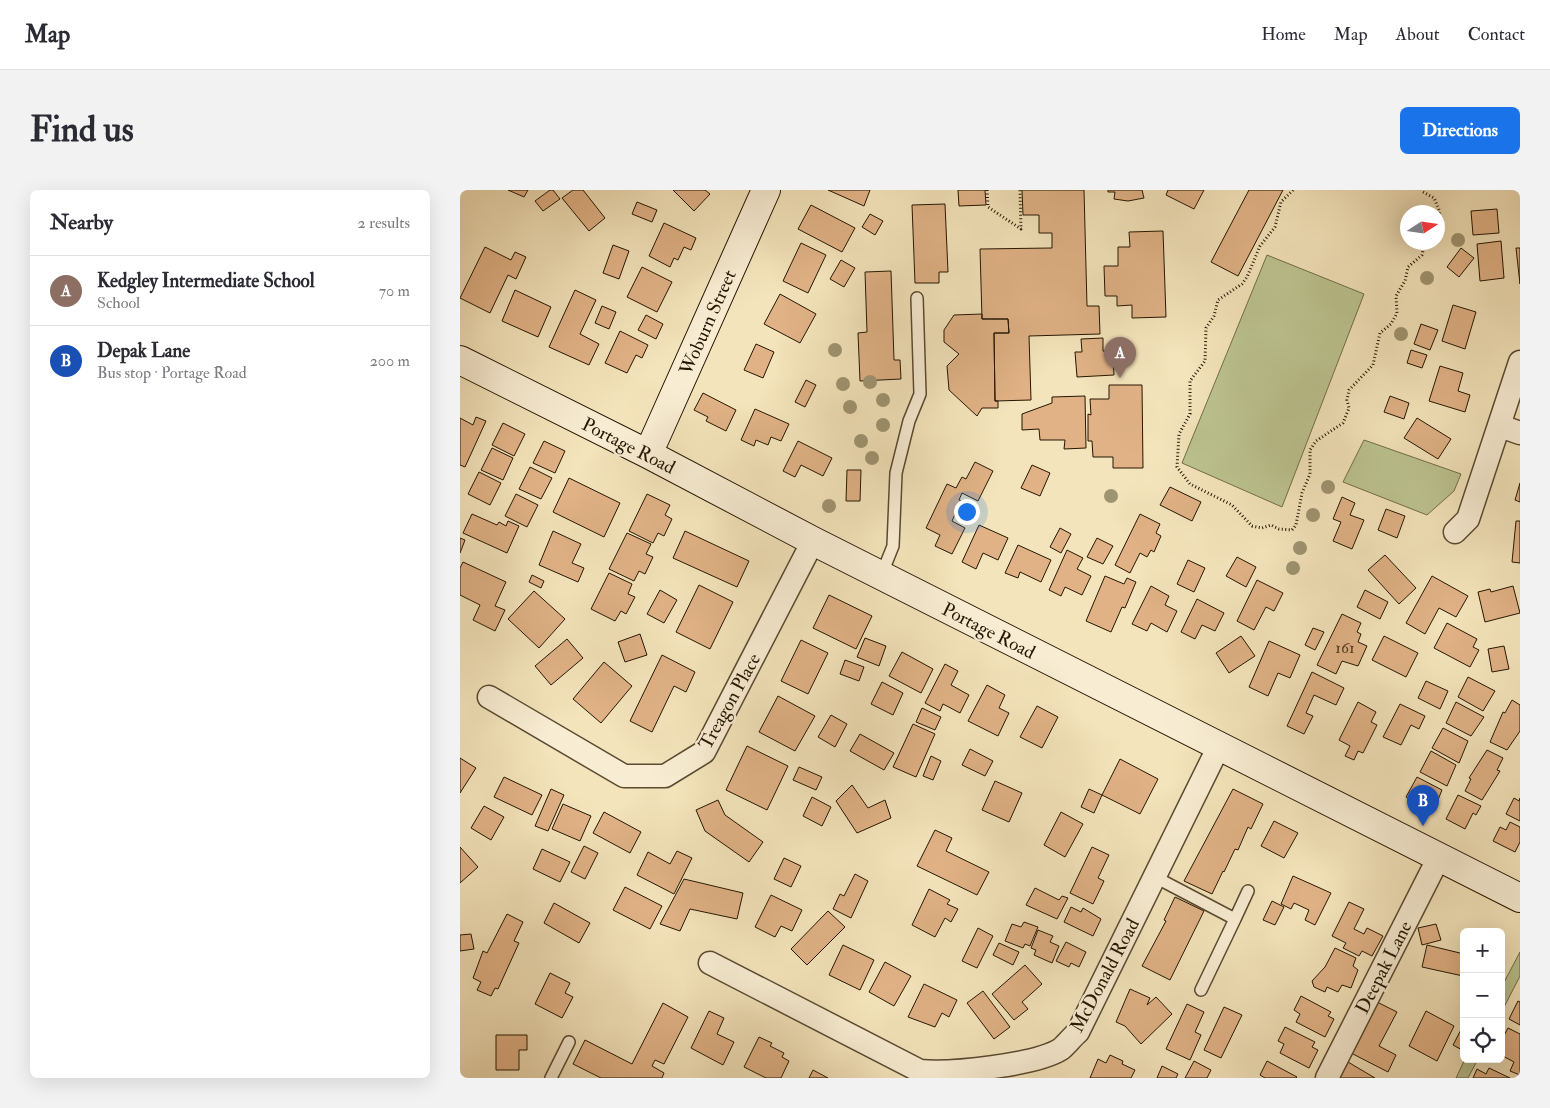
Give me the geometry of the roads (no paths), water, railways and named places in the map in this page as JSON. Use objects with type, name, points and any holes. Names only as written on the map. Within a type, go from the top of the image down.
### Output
[{"type":"main road","name":"Woburn Street","points":[[648,454],[766,190]]},
{"type":"main road","name":"Portage Road","points":[[460,360],[648,454],[813,542],[1520,898]]},
{"type":"street","points":[[1455,532],[1468,519],[1510,429],[1520,362]]},
{"type":"street","name":"Treagon Place","points":[[488,697],[624,776],[665,776],[704,752],[813,542]]},
{"type":"street","name":"McDonald Road","points":[[710,963],[920,1071],[949,1073],[1040,1058],[1062,1048],[1078,1032],[1219,746]]},
{"type":"street","name":"Deepak Lane","points":[[1326,1078],[1440,857]]},
{"type":"lane","points":[[882,576],[893,546],[896,473],[909,422],[920,394],[917,298]]},
{"type":"lane","points":[[1155,877],[1236,918]]},
{"type":"lane","points":[[1201,990],[1248,891]]},
{"type":"lane","points":[[551,1078],[570,1042]]},
{"type":"place","name":"Kedgley Intermediate School","points":[[1120,378]]},
{"type":"place","name":"Depak Lane","points":[[1423,826]]}]
